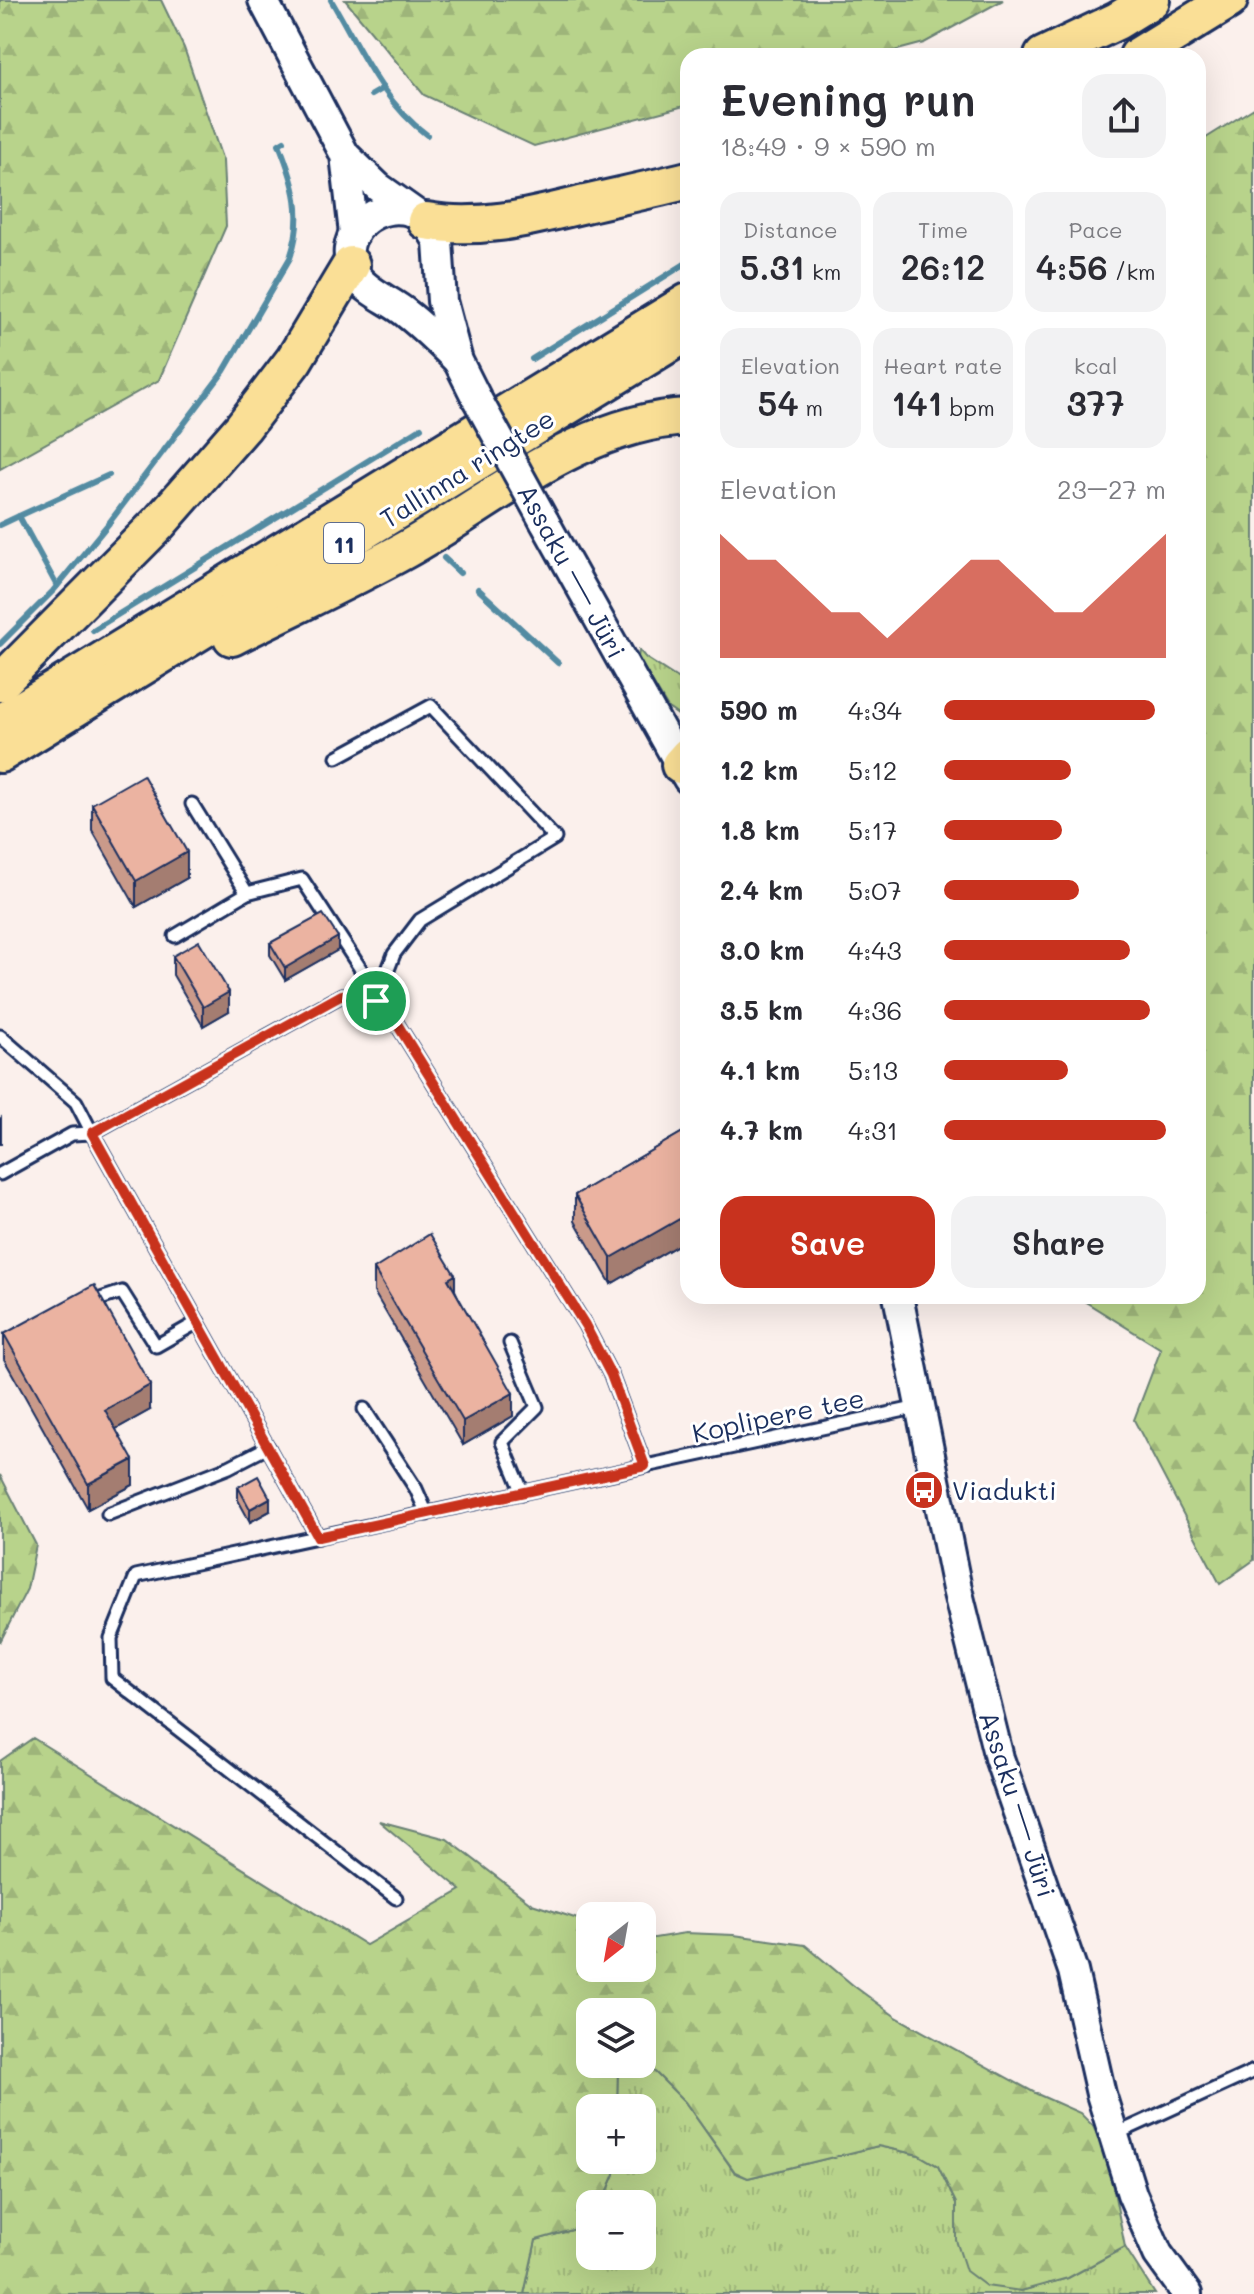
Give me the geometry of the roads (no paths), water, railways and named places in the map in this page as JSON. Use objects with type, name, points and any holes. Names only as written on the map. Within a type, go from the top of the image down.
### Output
[{"type":"highway","points":[[1060,48],[1117,21],[1151,0]]},
{"type":"highway","points":[[1104,48],[1182,0]]},
{"type":"highway","points":[[1151,48],[1229,0]]},
{"type":"highway","points":[[1189,48],[1254,3]]},
{"type":"highway","points":[[418,216],[446,224],[479,225],[522,219],[680,182]]},
{"type":"highway","points":[[0,683],[159,523],[243,427],[294,360],[353,250]]},
{"type":"highway","name":"Tallinna ringtee","points":[[0,723],[680,307]]},
{"type":"highway","name":"Tallinna ringtee","points":[[0,754],[680,337]]},
{"type":"highway","points":[[0,761],[79,722],[232,637],[405,550],[562,454],[614,432],[680,417]]},
{"type":"street","points":[[263,0],[345,155],[378,187],[418,216]]},
{"type":"street","points":[[345,155],[353,250]]},
{"type":"street","points":[[353,250],[362,222],[377,212],[394,208],[418,216]]},
{"type":"street","name":"Assaku — Jüri","points":[[418,216],[438,241],[442,301],[458,361],[544,521],[680,756]]},
{"type":"street","name":"Assaku — Jüri","points":[[353,250],[357,278],[405,312],[458,361]]},
{"type":"street","name":"Assaku — Jüri","points":[[900,1304],[957,1589],[999,1758],[1073,1971],[1101,2094],[1132,2194],[1158,2254],[1187,2294]]},
{"type":"lane","points":[[337,757],[431,706],[555,838],[420,920],[394,954],[376,1001]]},
{"type":"lane","points":[[192,804],[247,893]]},
{"type":"lane","points":[[175,936],[247,893],[302,879],[362,971],[361,994]]},
{"type":"lane","points":[[0,1174],[72,1134],[92,1133],[342,995],[361,994],[376,1001],[392,1016],[585,1325],[611,1375],[645,1466]]},
{"type":"lane","points":[[0,1036],[76,1102],[318,1537]]},
{"type":"lane","points":[[82,1306],[122,1292],[156,1346],[198,1322]]},
{"type":"lane","points":[[510,1343],[537,1407],[502,1442],[523,1493]]},
{"type":"lane","name":"Koplipere tee","points":[[396,1898],[112,1678],[111,1638],[136,1576],[920,1407]]},
{"type":"lane","points":[[364,1409],[416,1489],[427,1514]]},
{"type":"lane","points":[[108,1514],[229,1467],[268,1447]]},
{"type":"lane","points":[[1114,2135],[1254,2071]]},
{"type":"waterway","points":[[331,0],[384,90],[411,122],[427,135]]},
{"type":"waterway","points":[[371,95],[383,88]]},
{"type":"waterway","points":[[0,644],[53,591],[109,523],[224,371],[290,258],[297,214],[290,173],[279,144],[284,141]]},
{"type":"waterway","points":[[532,359],[680,267]]},
{"type":"waterway","points":[[93,630],[421,428]]},
{"type":"waterway","points":[[19,516],[109,475]]},
{"type":"waterway","points":[[0,525],[19,516],[57,586]]},
{"type":"waterway","points":[[444,558],[460,573]]},
{"type":"waterway","points":[[478,589],[558,663]]},
{"type":"place","name":"Viadukti","points":[[924,1490]]}]
